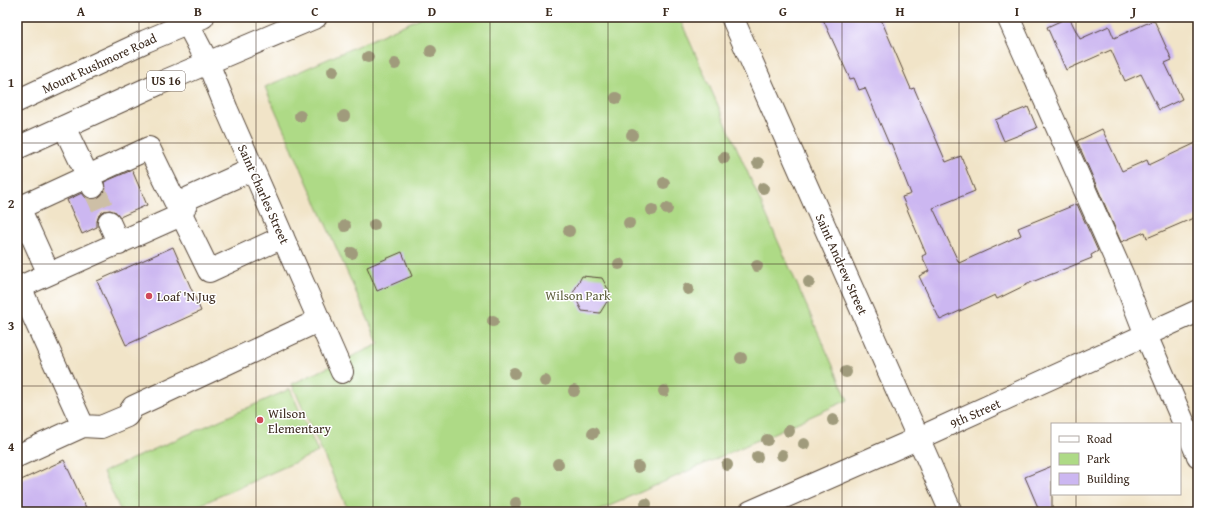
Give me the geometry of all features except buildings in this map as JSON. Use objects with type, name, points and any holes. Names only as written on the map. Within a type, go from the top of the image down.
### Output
[{"type":"main road","name":"US 16","points":[[17,148],[158,84],[316,17]]},
{"type":"main road","name":"Saint Andrew Street","points":[[732,17],[951,512]]},
{"type":"main road","points":[[1008,17],[1123,276],[1146,335],[1198,456]]},
{"type":"main road","name":"Saint Charles Street","points":[[192,19],[227,110],[342,372]]},
{"type":"main road","name":"Mount Rushmore Road","points":[[17,101],[192,19]]},
{"type":"main road","points":[[64,127],[90,182]]},
{"type":"main road","points":[[49,274],[18,206],[90,182],[149,148],[210,271],[283,238]]},
{"type":"main road","points":[[83,426],[20,287],[181,215],[189,198],[253,169]]},
{"type":"main road","points":[[109,222],[118,244]]},
{"type":"main road","name":"9th Street","points":[[750,512],[918,438],[1198,311]]},
{"type":"main road","points":[[17,456],[83,426],[101,428],[127,416],[133,407],[320,320]]},
{"type":"green space","name":"Wilson Park","points":[[422,17],[679,17],[848,400],[596,512],[349,512],[292,384],[379,344],[265,87]]},
{"type":"green space","points":[[290,389],[318,452],[184,512],[121,512],[103,472]]},
{"type":"tunnel","points":[[93,187],[109,222]]},
{"type":"place","name":"Loaf 'N Jug","points":[[149,296]]},
{"type":"place","name":"Wilson Elementary","points":[[260,420]]}]
